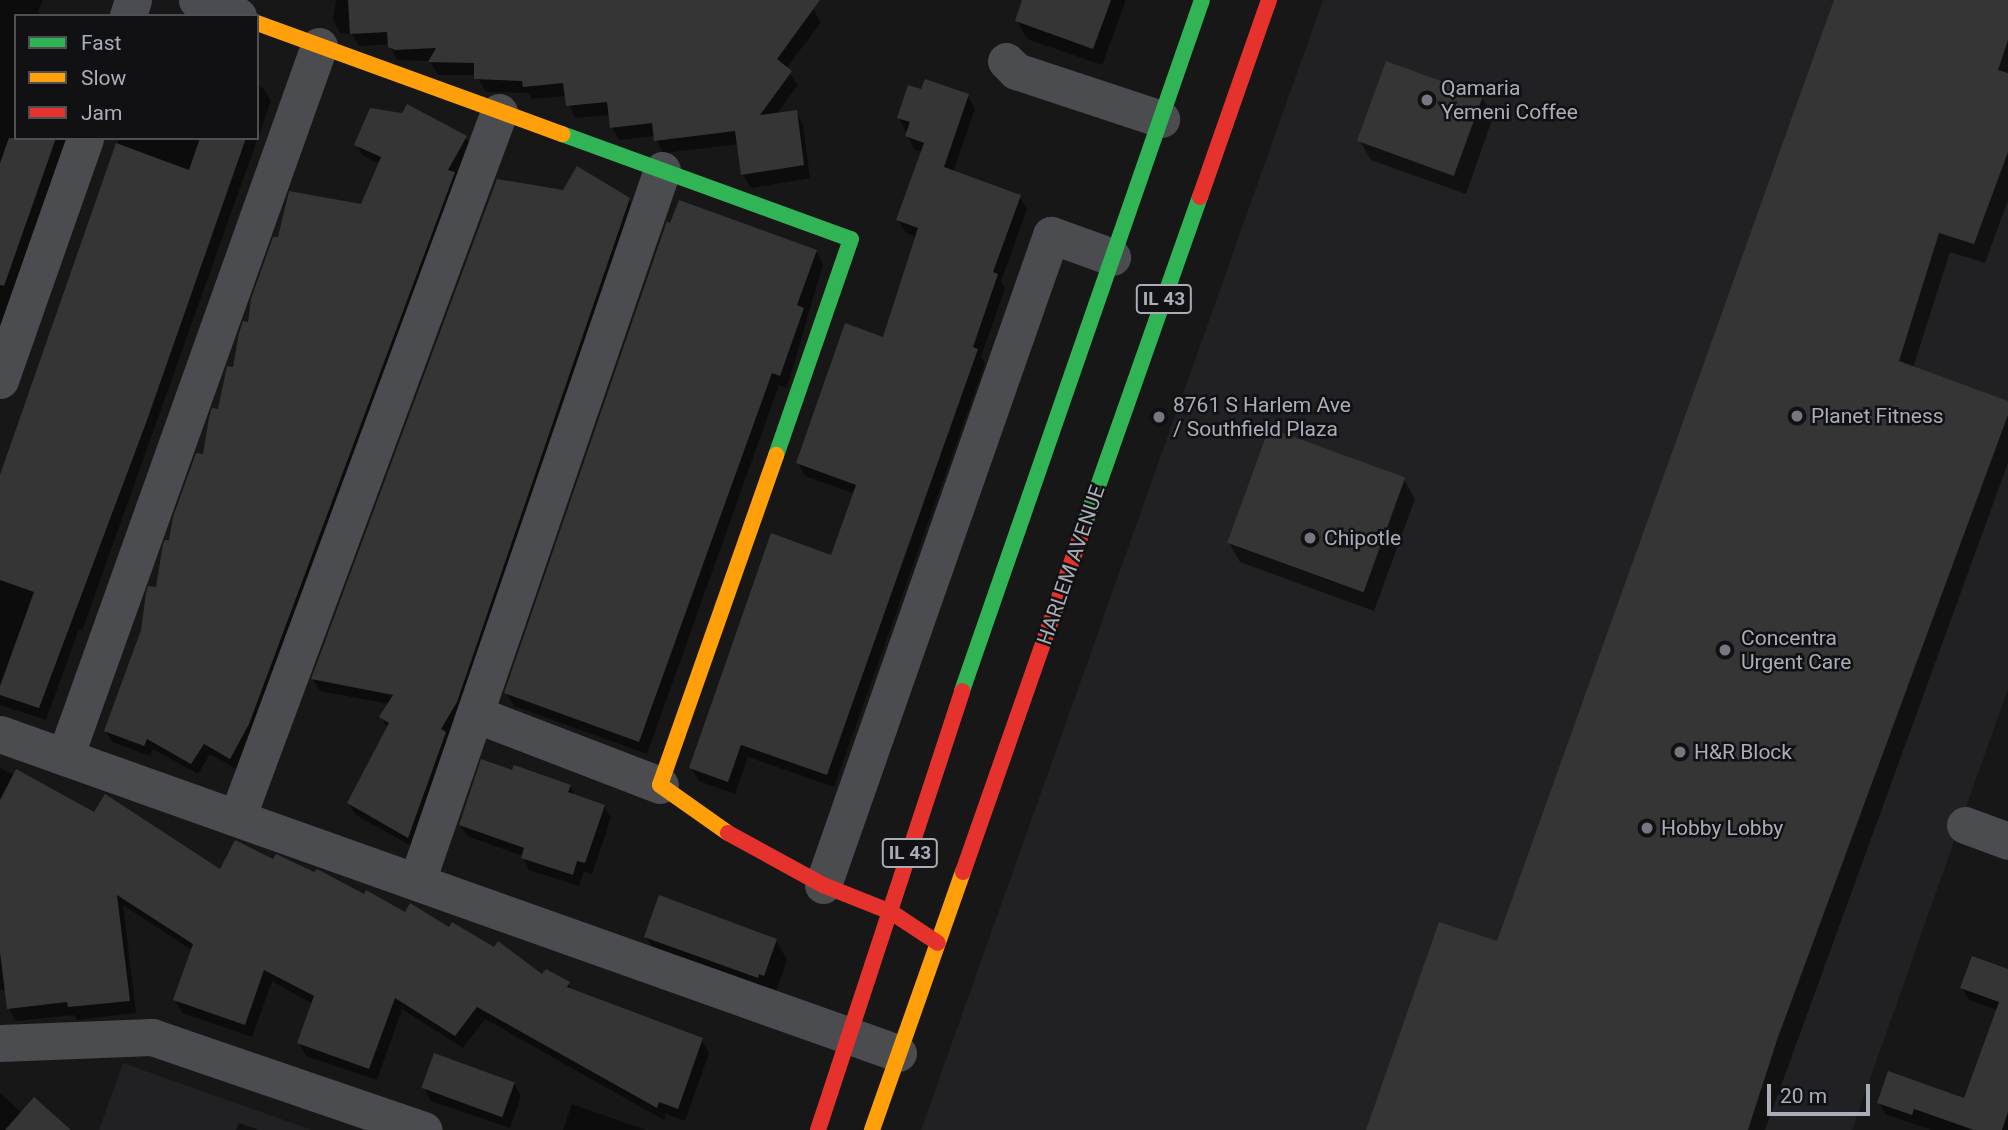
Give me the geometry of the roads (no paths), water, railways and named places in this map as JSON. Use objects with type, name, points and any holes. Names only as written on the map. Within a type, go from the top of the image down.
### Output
[{"type":"main road","name":"IL 43","points":[[818,1130],[1000,576],[1202,0]]},
{"type":"main road","name":"HARLEM AVENUE","points":[[872,1130],[1269,0]]},
{"type":"main road","points":[[259,24],[852,239],[660,785],[729,834],[823,885],[891,912],[939,943]]},
{"type":"street","points":[[197,0],[233,14]]},
{"type":"street","points":[[65,757],[319,46]]},
{"type":"street","points":[[1006,61],[1016,71],[1161,119]]},
{"type":"street","points":[[237,818],[499,112]]},
{"type":"street","points":[[0,380],[84,140]]},
{"type":"street","points":[[417,881],[662,170]]},
{"type":"street","points":[[823,885],[1051,234],[1112,257]]},
{"type":"street","points":[[475,714],[660,785]]},
{"type":"street","points":[[0,734],[898,1053]]},
{"type":"street","points":[[1965,825],[2008,841]]},
{"type":"street","points":[[0,1043],[152,1037],[423,1130]]},
{"type":"place","name":"Qamaria Yemeni Coffee","points":[[1427,100]]},
{"type":"place","name":"Planet Fitness","points":[[1797,416]]},
{"type":"place","name":"8761 S Harlem Ave / Southfield Plaza","points":[[1159,417]]},
{"type":"place","name":"Chipotle","points":[[1310,538]]},
{"type":"place","name":"Concentra Urgent Care","points":[[1725,650]]},
{"type":"place","name":"H&R Block","points":[[1680,752]]},
{"type":"place","name":"Hobby Lobby","points":[[1647,828]]}]
